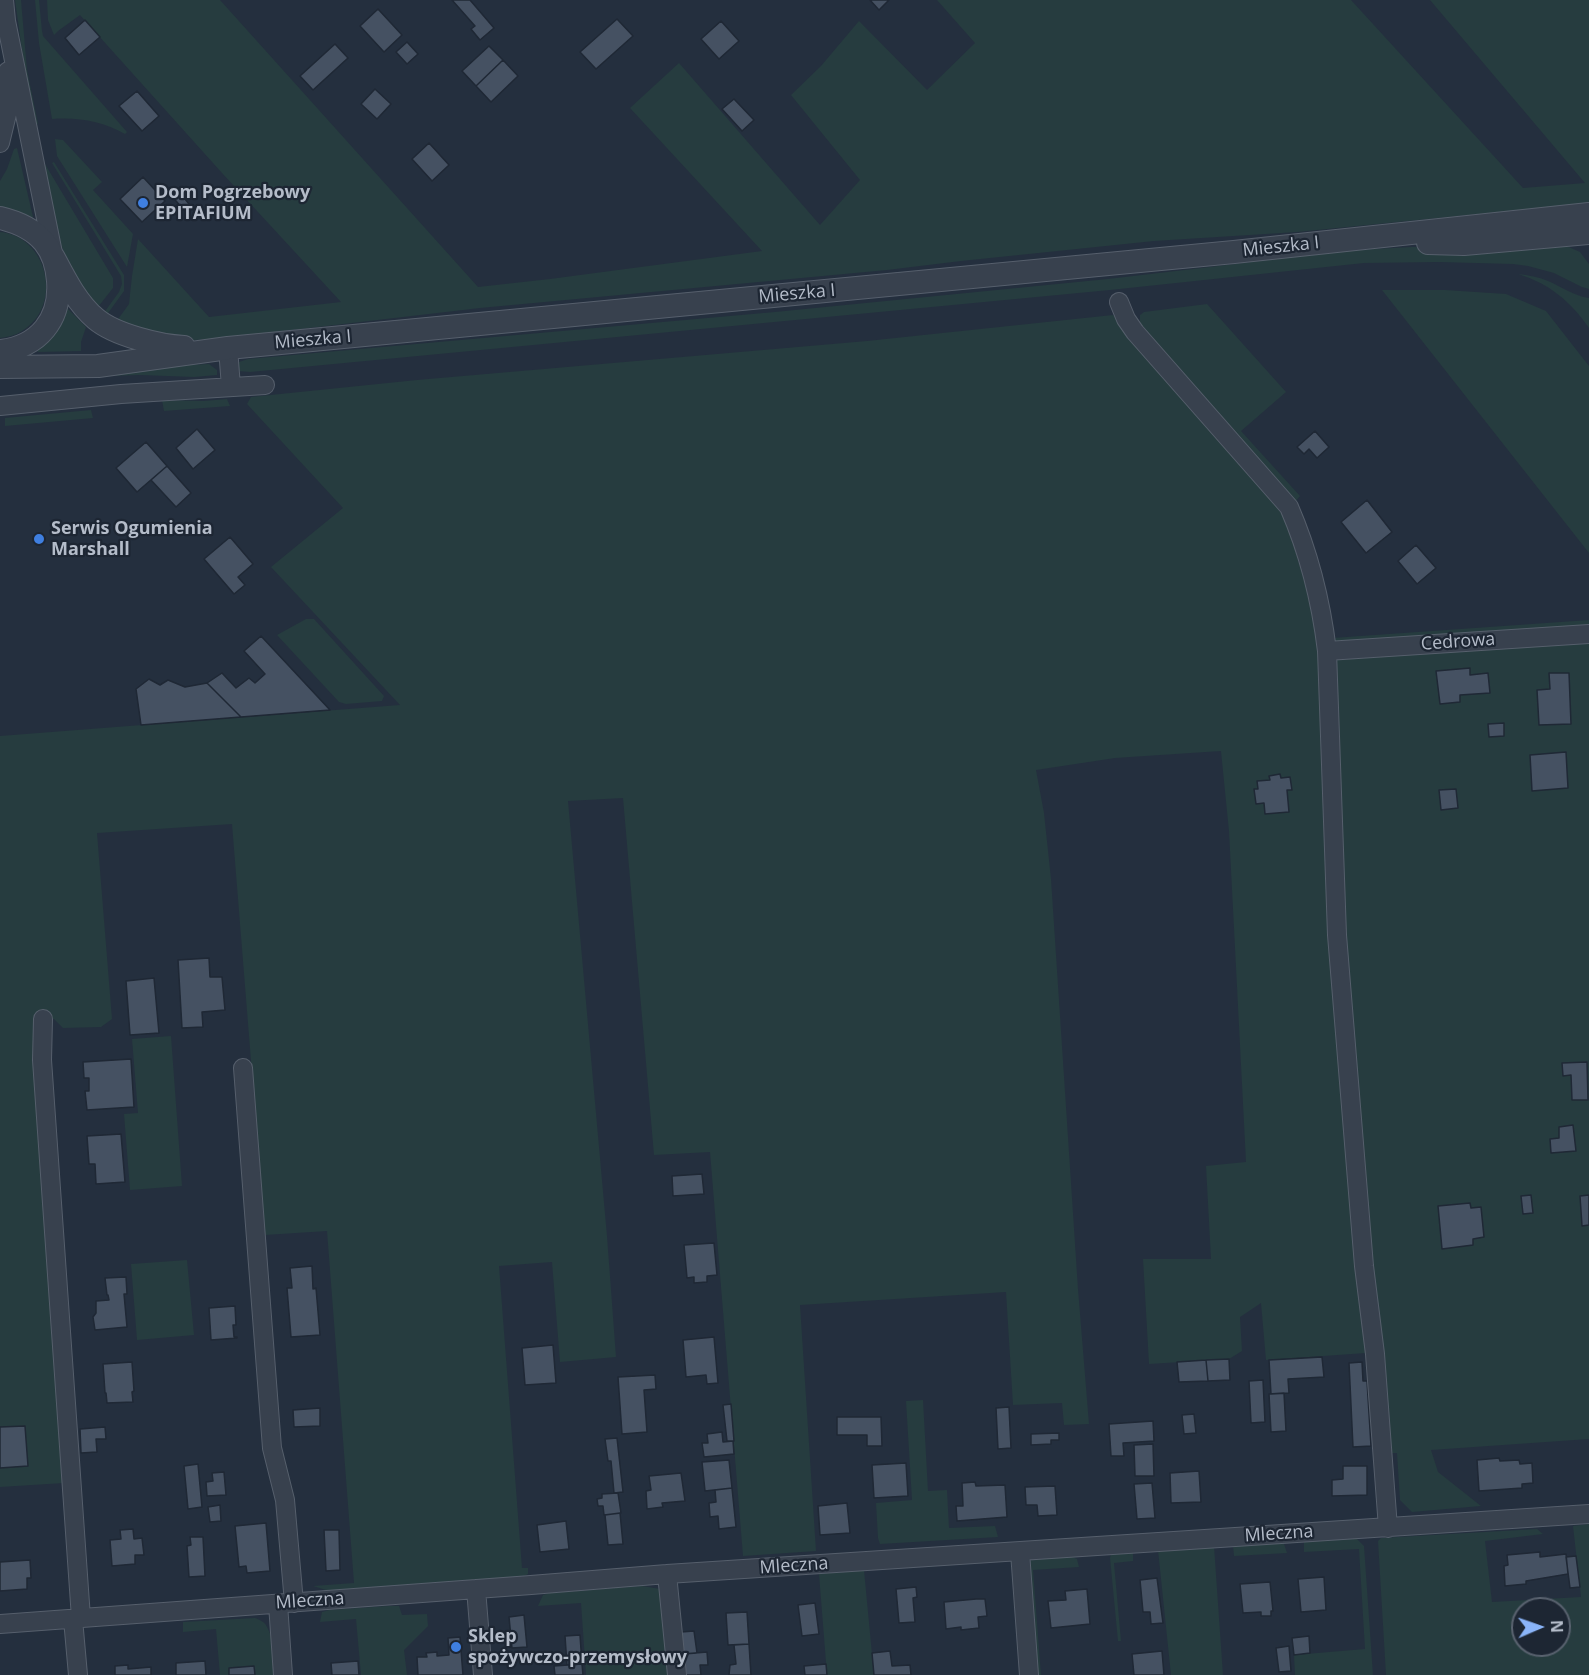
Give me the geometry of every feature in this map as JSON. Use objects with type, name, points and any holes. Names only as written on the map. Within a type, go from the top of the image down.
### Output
[{"type":"street","points":[[0,143],[8,110],[9,82],[4,0]]},
{"type":"street","points":[[0,351],[16,348],[32,340],[47,326],[57,306],[59,294],[54,258],[6,21]]},
{"type":"street","name":"Mieszka I","points":[[228,348],[1367,238],[1589,214]]},
{"type":"street","points":[[0,218],[17,222],[36,234],[45,243],[69,286],[85,308],[100,322],[141,339],[162,344],[228,348]]},
{"type":"street","name":"Mieszka I","points":[[1367,238],[1464,244],[1589,233]]},
{"type":"street","points":[[1119,302],[1126,319],[1135,332],[1289,507],[1301,534],[1323,618],[1327,651],[1337,935],[1364,1266],[1375,1354],[1388,1528]]},
{"type":"street","points":[[0,367],[98,366],[228,348]]},
{"type":"street","points":[[228,348],[231,387]]},
{"type":"street","points":[[0,406],[121,394],[265,385]]},
{"type":"street","name":"Cedrowa","points":[[1327,651],[1589,634]]},
{"type":"street","points":[[43,1019],[42,1060],[77,1619],[78,1675]]},
{"type":"street","points":[[243,1068],[272,1448],[285,1500],[286,1603],[283,1675]]},
{"type":"street","name":"Mleczna","points":[[0,1624],[667,1574],[1589,1514]]},
{"type":"street","points":[[1020,1552],[1029,1675]]},
{"type":"street","points":[[667,1574],[677,1675]]},
{"type":"street","points":[[476,1589],[483,1675]]},
{"type":"green space","points":[[15,0],[21,0],[27,70],[38,124],[35,124],[28,93]]},
{"type":"green space","points":[[35,0],[39,0],[43,36],[127,132],[125,134],[90,121],[52,119],[39,43]]},
{"type":"green space","points":[[47,0],[220,0],[478,287],[762,251],[630,108],[679,63],[820,225],[860,180],[791,95],[821,66],[859,21],[927,90],[975,43],[937,0],[1351,0],[1523,188],[1585,183],[1430,0],[1589,0],[1589,203],[1297,232],[1154,241],[887,270],[480,308],[215,339],[161,338],[116,322],[129,304],[138,239],[209,317],[341,302],[80,15],[54,35],[48,20]]},
{"type":"green space","points":[[55,139],[63,140],[102,182],[93,190],[133,234],[127,267],[57,156]]},
{"type":"green space","points":[[17,148],[32,219],[0,209],[0,181],[14,149]]},
{"type":"green space","points":[[42,159],[113,278],[113,288],[98,307],[82,289],[67,260],[56,227]]},
{"type":"green space","points":[[54,162],[124,275],[124,291],[106,316],[103,314],[122,284],[121,276],[52,163]]},
{"type":"green space","points":[[0,232],[16,236],[30,246],[39,258],[45,274],[46,290],[43,306],[35,320],[20,332],[0,338]]},
{"type":"green space","points":[[1562,244],[1580,252],[1589,264],[1589,289],[1554,273],[1513,264],[1364,263],[1110,290],[250,372],[238,371],[237,365],[248,359],[775,312],[1108,279],[1354,250]]},
{"type":"green space","points":[[1518,274],[1533,276],[1589,298],[1589,328],[1567,302],[1550,288]]},
{"type":"green space","points":[[1382,290],[1445,290],[1506,294],[1546,311],[1589,366],[1589,553]]},
{"type":"green space","points":[[1207,304],[1286,392],[1241,431],[1300,496],[1294,503],[1143,329],[1140,322],[1140,315],[1144,312]]},
{"type":"green space","points":[[68,309],[86,327],[81,342],[81,351],[38,352],[37,350]]},
{"type":"green space","points":[[1113,315],[1120,320],[1236,454],[1285,517],[1305,583],[1318,639],[1589,620],[1589,1439],[1431,1450],[1438,1472],[1481,1506],[1412,1512],[1400,1500],[1397,1453],[1391,1453],[1366,1353],[1266,1360],[1261,1303],[1240,1317],[1242,1351],[1229,1359],[1149,1364],[1143,1259],[1211,1259],[1206,1166],[1246,1162],[1229,831],[1221,751],[1115,758],[1036,770],[1044,813],[1051,879],[1089,1424],[1064,1425],[1062,1403],[1013,1405],[1006,1292],[800,1305],[816,1551],[743,1556],[710,1152],[654,1155],[623,798],[568,801],[616,1357],[560,1362],[552,1262],[499,1266],[522,1568],[528,1568],[528,1574],[521,1578],[354,1591],[326,1590],[313,1586],[354,1583],[327,1231],[265,1235],[232,824],[97,833],[112,1019],[101,1027],[63,1028],[54,1019],[36,1019],[64,1483],[0,1487],[0,736],[400,705],[271,567],[343,508],[247,404],[251,397],[417,380],[867,341]]},
{"type":"green space","points":[[209,364],[217,370],[217,375],[105,376],[105,370]]},
{"type":"green space","points":[[227,399],[230,406],[164,411],[162,400],[203,401]]},
{"type":"green space","points":[[91,410],[93,418],[5,426],[5,418]]},
{"type":"green space","points":[[306,619],[314,619],[384,696],[382,701],[346,704],[339,702],[277,635]]},
{"type":"green space","points":[[171,1036],[182,1186],[130,1190],[124,1114],[138,1113],[132,1039]]},
{"type":"green space","points":[[187,1260],[194,1335],[137,1340],[131,1264]]},
{"type":"green space","points":[[923,1400],[928,1491],[947,1490],[949,1528],[995,1526],[998,1537],[880,1544],[876,1503],[912,1500],[906,1401]]},
{"type":"green space","points":[[1589,1524],[1589,1675],[1386,1675],[1378,1541],[1381,1538],[1537,1529],[1543,1534],[1485,1541],[1492,1602],[1511,1601],[1511,1657],[1571,1657],[1571,1598],[1581,1597],[1573,1526]]},
{"type":"green space","points":[[1351,1537],[1364,1546],[1373,1675],[1295,1675],[1294,1655],[1365,1649],[1359,1549],[1304,1552],[1304,1541]]},
{"type":"green space","points":[[1282,1541],[1287,1553],[1234,1556],[1233,1545]]},
{"type":"green space","points":[[1214,1546],[1223,1675],[1171,1675],[1158,1550]]},
{"type":"green space","points":[[1133,1551],[1133,1561],[1114,1563],[1121,1641],[1118,1641],[1110,1558],[1111,1554]]},
{"type":"green space","points":[[1072,1557],[1077,1559],[1079,1567],[1033,1570],[1041,1675],[1037,1675],[1028,1566],[1034,1559]]},
{"type":"green space","points":[[864,1570],[874,1675],[827,1675],[819,1574]]},
{"type":"green space","points":[[642,1586],[678,1592],[686,1675],[586,1675],[581,1603],[538,1606],[543,1595],[550,1593]]},
{"type":"green space","points":[[399,1606],[402,1615],[427,1614],[428,1626],[404,1650],[407,1675],[361,1675],[356,1619],[320,1622],[322,1612]]},
{"type":"green space","points":[[255,1618],[265,1624],[270,1632],[274,1650],[275,1675],[220,1675],[216,1629],[183,1632],[183,1622]]},
{"type":"building","points":[[452,0],[470,0],[494,28],[480,40],[471,29],[475,26]]},
{"type":"building","points":[[870,0],[889,0],[879,10]]},
{"type":"building","points":[[378,9],[402,35],[384,52],[360,26]]},
{"type":"building","points":[[617,19],[633,36],[596,69],[580,52]]},
{"type":"building","points":[[85,20],[100,37],[79,55],[65,38]]},
{"type":"building","points":[[721,21],[739,41],[719,59],[701,39]]},
{"type":"building","points":[[407,42],[418,54],[407,64],[396,52]]},
{"type":"building","points":[[335,44],[348,58],[313,90],[300,76]]},
{"type":"building","points":[[489,46],[503,60],[476,86],[462,71]]},
{"type":"building","points":[[503,60],[518,76],[491,102],[476,86]]},
{"type":"building","points":[[375,89],[391,104],[377,119],[361,104]]},
{"type":"building","points":[[137,91],[159,116],[142,131],[119,106]]},
{"type":"building","points":[[734,99],[754,120],[742,131],[722,109]]},
{"type":"building","points":[[429,143],[449,165],[432,181],[412,159]]},
{"type":"building","points":[[143,177],[165,201],[142,222],[120,199]]},
{"type":"building","points":[[177,189],[189,204],[183,209],[170,194]]},
{"type":"building","points":[[197,429],[215,450],[193,469],[176,448]]},
{"type":"building","points":[[1315,431],[1329,447],[1317,458],[1309,449],[1304,454],[1297,447]]},
{"type":"building","points":[[146,442],[167,466],[137,492],[116,468]]},
{"type":"building","points":[[167,466],[191,493],[176,507],[151,480]]},
{"type":"building","points":[[1367,500],[1392,532],[1366,553],[1341,522]]},
{"type":"building","points":[[230,537],[253,564],[238,577],[245,585],[234,594],[204,559]]},
{"type":"building","points":[[1416,545],[1436,568],[1417,584],[1398,561]]},
{"type":"building","points":[[261,636],[330,710],[241,717],[207,683],[222,673],[236,688],[249,678],[255,683],[265,674],[244,651]]},
{"type":"building","points":[[1470,668],[1470,675],[1488,673],[1490,693],[1460,695],[1460,702],[1440,704],[1436,671]]},
{"type":"building","points":[[1549,673],[1569,673],[1571,724],[1539,725],[1537,690],[1550,689]]},
{"type":"building","points":[[149,679],[160,685],[168,680],[185,687],[207,683],[241,717],[141,725],[136,689]]},
{"type":"building","points":[[1504,723],[1504,736],[1489,737],[1488,724]]},
{"type":"building","points":[[1566,752],[1568,788],[1532,791],[1530,755]]},
{"type":"building","points":[[1280,774],[1281,778],[1290,777],[1292,790],[1287,790],[1289,812],[1265,814],[1264,803],[1256,804],[1254,789],[1258,789],[1257,781],[1270,780],[1269,776]]},
{"type":"building","points":[[1456,789],[1458,808],[1441,810],[1439,790]]},
{"type":"building","points":[[209,958],[210,977],[222,977],[225,1010],[202,1012],[203,1027],[182,1028],[178,960]]},
{"type":"building","points":[[154,978],[159,1033],[130,1035],[126,981]]},
{"type":"building","points":[[131,1059],[134,1107],[87,1110],[85,1091],[89,1091],[89,1078],[84,1078],[83,1062]]},
{"type":"building","points":[[1587,1062],[1588,1100],[1572,1100],[1571,1075],[1563,1076],[1562,1063]]},
{"type":"building","points":[[1573,1125],[1576,1151],[1551,1153],[1550,1139],[1559,1138],[1559,1127]]},
{"type":"building","points":[[121,1134],[125,1182],[96,1184],[95,1164],[89,1164],[87,1136]]},
{"type":"building","points":[[702,1174],[704,1194],[673,1196],[672,1176]]},
{"type":"building","points":[[1531,1195],[1533,1213],[1523,1214],[1521,1196]]},
{"type":"building","points":[[1589,1195],[1589,1225],[1582,1226],[1580,1196]]},
{"type":"building","points":[[1470,1203],[1471,1208],[1481,1207],[1484,1237],[1473,1239],[1473,1245],[1442,1249],[1438,1206]]},
{"type":"building","points":[[714,1243],[717,1275],[707,1276],[707,1282],[694,1283],[694,1277],[687,1278],[684,1245]]},
{"type":"building","points":[[312,1266],[320,1335],[291,1337],[287,1288],[292,1288],[290,1268]]},
{"type":"building","points":[[126,1277],[127,1294],[124,1294],[127,1327],[95,1330],[93,1317],[96,1313],[96,1301],[109,1300],[105,1278]]},
{"type":"building","points":[[235,1306],[236,1325],[233,1325],[234,1337],[237,1338],[211,1340],[209,1308]]},
{"type":"building","points":[[714,1337],[718,1383],[707,1384],[706,1375],[686,1377],[683,1340]]},
{"type":"building","points":[[553,1345],[556,1383],[525,1385],[522,1348]]},
{"type":"building","points":[[1322,1357],[1324,1377],[1288,1379],[1289,1393],[1271,1394],[1269,1360]]},
{"type":"building","points":[[1229,1359],[1230,1380],[1208,1381],[1206,1360]]},
{"type":"building","points":[[1206,1360],[1208,1381],[1179,1382],[1177,1362]]},
{"type":"building","points":[[132,1362],[133,1402],[107,1403],[103,1364]]},
{"type":"building","points":[[1362,1362],[1363,1381],[1367,1381],[1371,1446],[1353,1447],[1349,1363]]},
{"type":"building","points":[[655,1375],[656,1389],[644,1390],[647,1432],[622,1434],[618,1377]]},
{"type":"building","points":[[1263,1380],[1265,1422],[1251,1423],[1249,1381]]},
{"type":"building","points":[[1284,1393],[1286,1431],[1271,1432],[1269,1394]]},
{"type":"building","points":[[731,1404],[734,1441],[727,1441],[723,1405]]},
{"type":"building","points":[[1009,1407],[1011,1448],[998,1449],[996,1408]]},
{"type":"building","points":[[320,1408],[320,1426],[294,1427],[293,1410]]},
{"type":"building","points":[[1194,1414],[1196,1433],[1184,1434],[1182,1415]]},
{"type":"building","points":[[837,1417],[881,1417],[882,1446],[867,1446],[867,1435],[837,1435]]},
{"type":"building","points":[[1153,1421],[1154,1441],[1123,1443],[1124,1456],[1111,1456],[1109,1424]]},
{"type":"building","points":[[25,1426],[28,1466],[0,1468],[0,1427]]},
{"type":"building","points":[[105,1427],[106,1439],[96,1439],[97,1452],[81,1453],[80,1429]]},
{"type":"building","points":[[722,1432],[723,1442],[733,1441],[734,1454],[704,1457],[702,1443],[708,1443],[707,1434]]},
{"type":"building","points":[[1059,1433],[1059,1440],[1051,1440],[1051,1444],[1031,1445],[1031,1434]]},
{"type":"building","points":[[617,1438],[623,1492],[614,1493],[611,1461],[608,1461],[605,1439]]},
{"type":"building","points":[[1153,1444],[1154,1476],[1135,1476],[1134,1445]]},
{"type":"building","points":[[1499,1458],[1500,1461],[1519,1460],[1520,1464],[1532,1463],[1533,1483],[1522,1484],[1522,1488],[1479,1491],[1477,1460]]},
{"type":"building","points":[[729,1460],[732,1488],[705,1491],[702,1462]]},
{"type":"building","points":[[906,1463],[908,1496],[874,1498],[872,1465]]},
{"type":"building","points":[[198,1464],[202,1507],[188,1509],[184,1466]]},
{"type":"building","points":[[1343,1466],[1367,1466],[1367,1495],[1332,1496],[1332,1480],[1343,1479]]},
{"type":"building","points":[[1199,1471],[1201,1502],[1171,1503],[1170,1473]]},
{"type":"building","points":[[224,1472],[226,1495],[207,1496],[206,1482],[213,1481],[212,1473]]},
{"type":"building","points":[[681,1473],[685,1501],[662,1503],[663,1507],[647,1509],[646,1491],[651,1490],[649,1476]]},
{"type":"building","points":[[975,1482],[976,1486],[1005,1485],[1007,1517],[957,1521],[956,1506],[963,1506],[962,1483]]},
{"type":"building","points":[[1152,1483],[1155,1518],[1137,1519],[1134,1484]]},
{"type":"building","points":[[1055,1486],[1057,1515],[1038,1516],[1037,1505],[1026,1505],[1025,1487]]},
{"type":"building","points":[[732,1488],[736,1527],[719,1529],[718,1516],[710,1517],[709,1503],[716,1502],[715,1490]]},
{"type":"building","points":[[618,1493],[621,1513],[604,1515],[603,1506],[598,1506],[597,1499],[602,1498],[602,1494]]},
{"type":"building","points":[[847,1503],[850,1533],[820,1535],[818,1506]]},
{"type":"building","points":[[220,1505],[221,1521],[210,1522],[208,1507]]},
{"type":"building","points":[[620,1513],[623,1544],[608,1545],[605,1515]]},
{"type":"building","points":[[566,1521],[569,1549],[540,1552],[537,1525]]},
{"type":"building","points":[[266,1523],[270,1571],[247,1573],[246,1566],[239,1567],[235,1526]]},
{"type":"building","points":[[133,1529],[134,1539],[142,1538],[144,1555],[135,1555],[135,1564],[112,1566],[110,1540],[121,1539],[120,1530]]},
{"type":"building","points":[[324,1530],[339,1530],[340,1570],[326,1571]]},
{"type":"building","points":[[190,1537],[203,1537],[205,1576],[189,1577],[187,1546],[191,1545]]},
{"type":"building","points":[[1540,1552],[1540,1557],[1566,1554],[1568,1574],[1526,1581],[1526,1584],[1505,1586],[1504,1566],[1508,1565],[1507,1555]]},
{"type":"building","points":[[1576,1556],[1580,1587],[1570,1588],[1566,1557]]},
{"type":"building","points":[[30,1560],[31,1578],[27,1578],[27,1589],[0,1591],[0,1562]]},
{"type":"building","points":[[1324,1577],[1326,1610],[1301,1612],[1298,1579]]},
{"type":"building","points":[[1157,1578],[1163,1623],[1151,1624],[1150,1612],[1143,1612],[1140,1580]]},
{"type":"building","points":[[1270,1582],[1273,1611],[1271,1611],[1271,1616],[1261,1616],[1261,1612],[1243,1613],[1240,1584]]},
{"type":"building","points":[[916,1587],[917,1597],[913,1598],[915,1622],[899,1623],[896,1589]]},
{"type":"building","points":[[1087,1589],[1090,1624],[1051,1628],[1048,1601],[1066,1600],[1065,1591]]},
{"type":"building","points":[[985,1599],[987,1616],[978,1617],[979,1628],[946,1629],[944,1602]]},
{"type":"building","points":[[815,1603],[819,1634],[802,1636],[798,1605]]},
{"type":"building","points":[[747,1612],[749,1644],[728,1645],[726,1613]]},
{"type":"building","points":[[524,1615],[527,1647],[512,1648],[509,1617]]},
{"type":"building","points":[[694,1631],[697,1653],[683,1654],[681,1632]]},
{"type":"building","points":[[580,1635],[582,1664],[567,1665],[565,1636]]},
{"type":"building","points":[[1309,1636],[1310,1653],[1294,1655],[1292,1638]]},
{"type":"building","points":[[460,1637],[463,1675],[418,1675],[417,1657],[427,1657],[426,1653],[437,1652],[437,1656],[449,1655],[448,1638]]},
{"type":"building","points":[[749,1644],[751,1675],[729,1675],[730,1665],[736,1664],[734,1645]]},
{"type":"building","points":[[1289,1646],[1291,1671],[1279,1672],[1276,1648]]},
{"type":"building","points":[[890,1651],[892,1666],[910,1665],[911,1675],[874,1675],[872,1653]]},
{"type":"building","points":[[1162,1651],[1164,1675],[1134,1675],[1132,1654]]},
{"type":"building","points":[[707,1652],[708,1665],[700,1665],[701,1675],[686,1675],[683,1654]]},
{"type":"building","points":[[205,1661],[206,1675],[176,1675],[176,1663]]},
{"type":"building","points":[[358,1661],[359,1675],[332,1675],[331,1663]]},
{"type":"building","points":[[582,1664],[583,1675],[555,1675],[554,1666]]},
{"type":"building","points":[[826,1664],[827,1675],[805,1675],[804,1666]]},
{"type":"building","points":[[128,1665],[128,1669],[151,1667],[151,1675],[115,1675],[115,1666]]},
{"type":"building","points":[[254,1666],[255,1675],[229,1675],[229,1668]]},
{"type":"place","name":"Dom Pogrzebowy EPITAFIUM","points":[[143,203]]},
{"type":"place","name":"Serwis Ogumienia Marshall","points":[[39,539]]},
{"type":"place","name":"Sklep spożywczo-przemysłowy","points":[[456,1647]]}]
